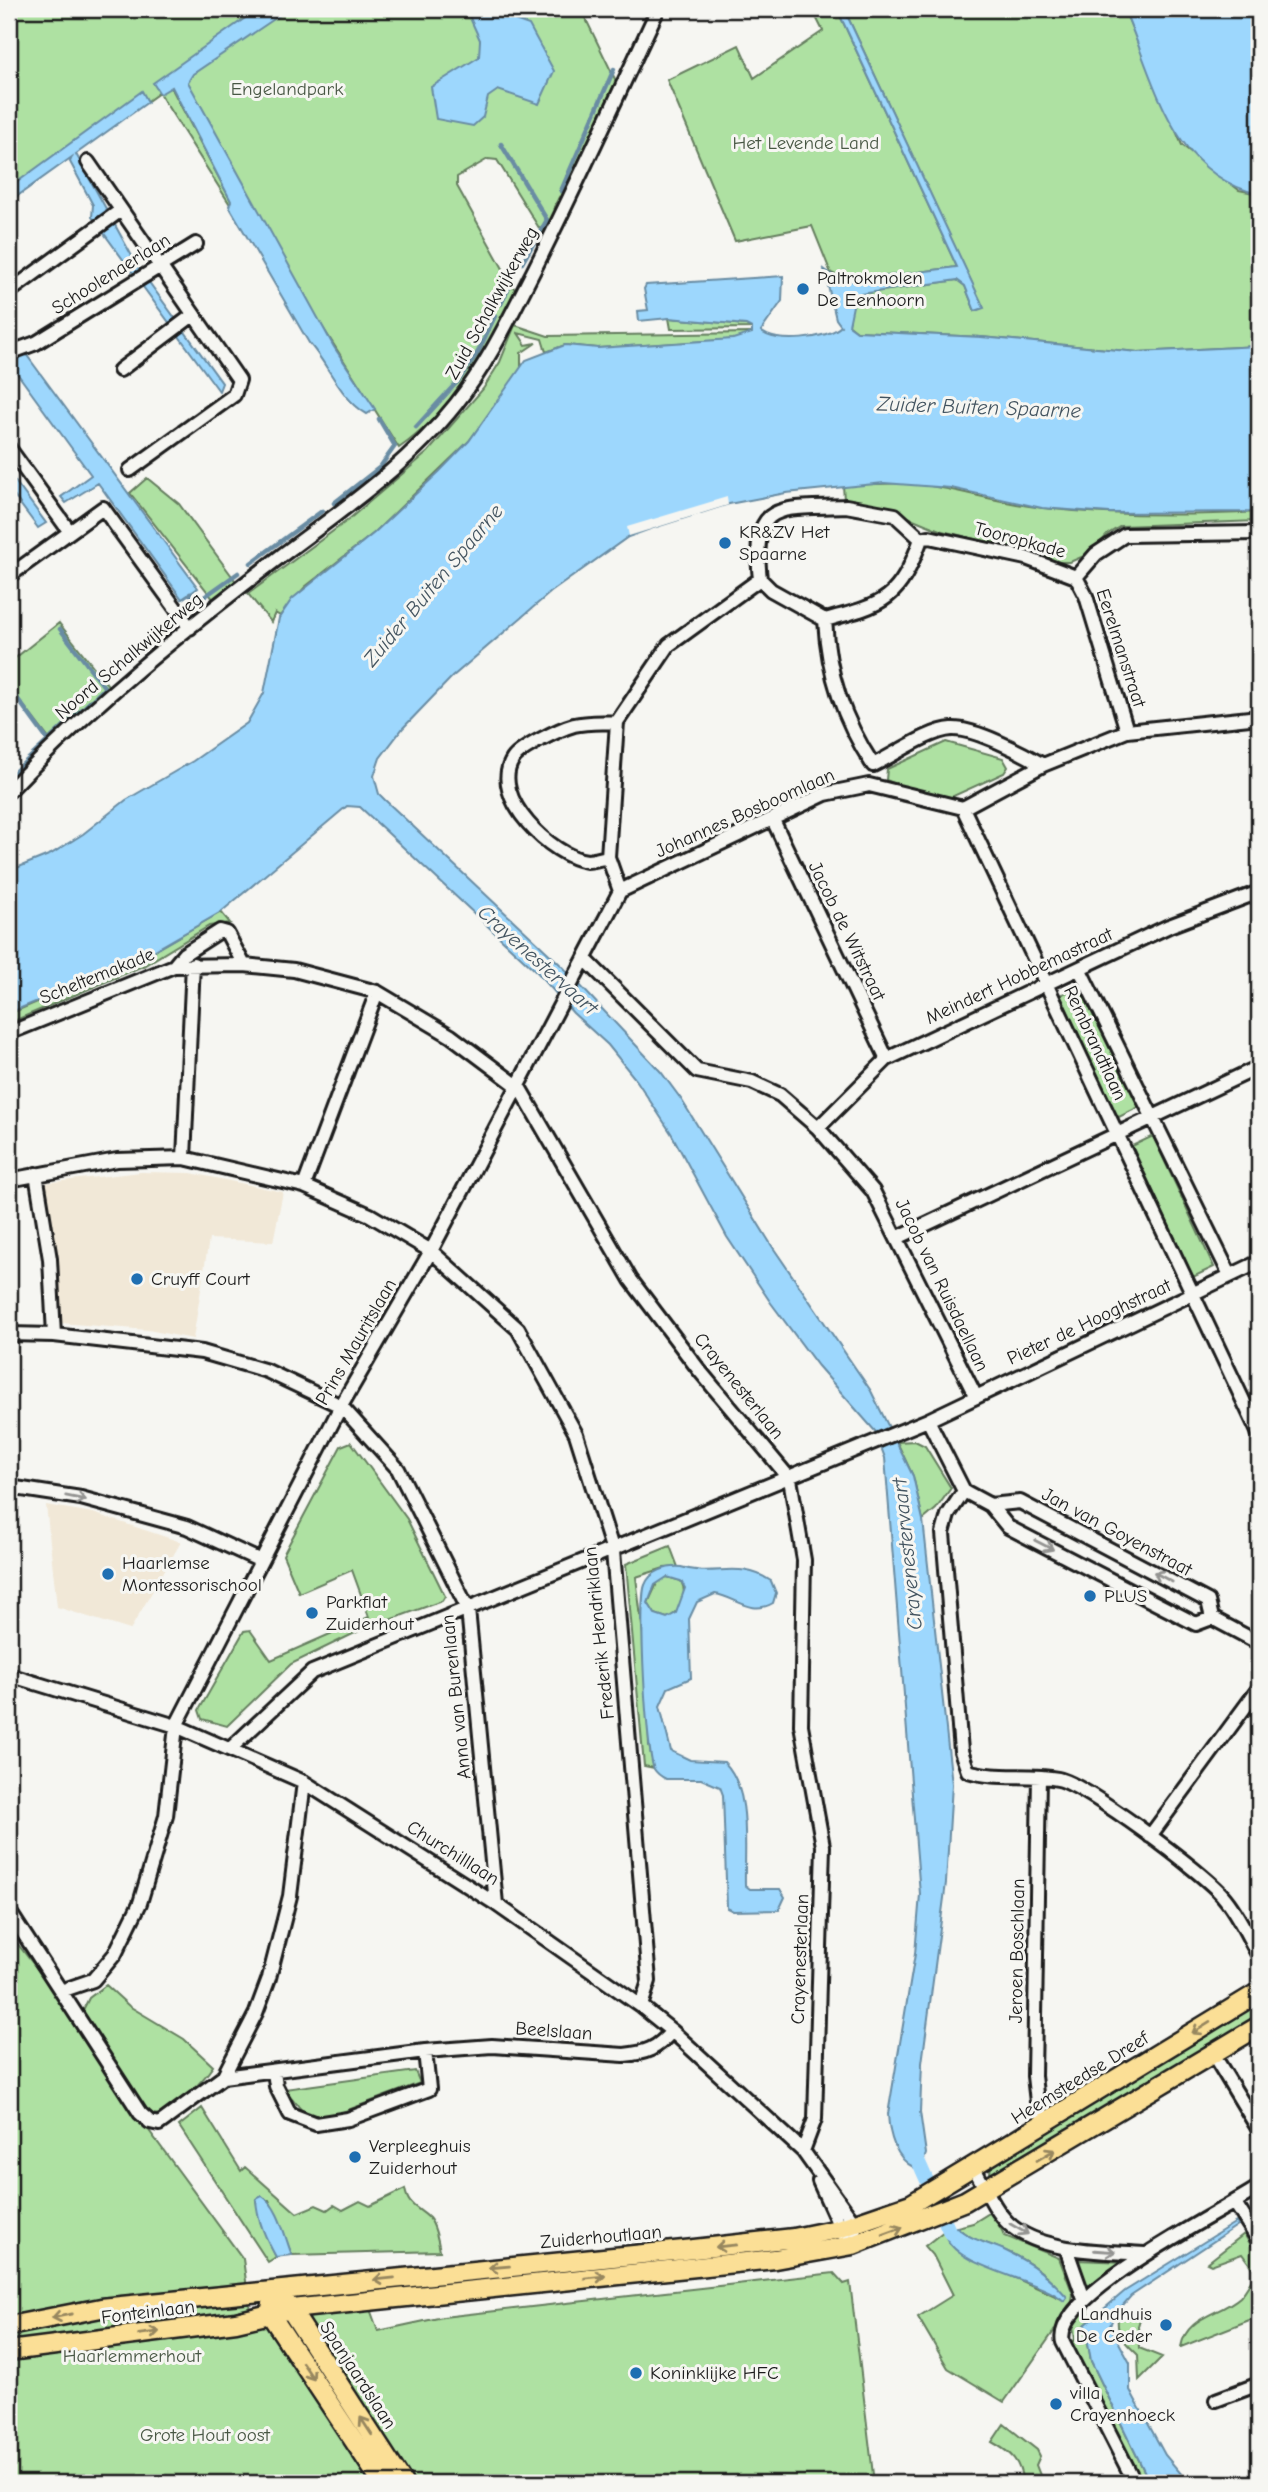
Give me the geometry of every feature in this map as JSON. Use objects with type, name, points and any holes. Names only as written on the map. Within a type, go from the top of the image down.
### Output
[{"type":"main road","name":"Heemsteedse Dreef","points":[[929,2194],[1259,1992]]},
{"type":"main road","points":[[988,2190],[1259,2026]]},
{"type":"main road","name":"Zuiderhoutlaan","points":[[291,2309],[775,2259],[853,2245],[940,2213],[988,2190]]},
{"type":"main road","name":"Zuiderhoutlaan","points":[[276,2290],[730,2245],[846,2227],[886,2215],[929,2194]]},
{"type":"main road","points":[[270,2314],[276,2290]]},
{"type":"main road","name":"Spanjaardslaan","points":[[276,2290],[403,2483]]},
{"type":"main road","name":"Fonteinlaan","points":[[9,2326],[101,2308],[276,2290]]},
{"type":"main road","name":"Fonteinlaan","points":[[9,2351],[236,2322],[291,2309]]},
{"type":"main road","name":"Spanjaardslaan","points":[[270,2314],[382,2483]]},
{"type":"street","name":"Zuid Schalkwijkerweg","points":[[280,556],[352,503],[393,468],[455,406],[480,372],[563,213],[658,9]]},
{"type":"street","points":[[88,162],[117,213],[190,318],[239,380],[234,395],[130,470]]},
{"type":"street","points":[[9,292],[117,213]]},
{"type":"street","name":"Schoolenaerlaan","points":[[9,354],[36,344],[196,244]]},
{"type":"street","points":[[120,370],[190,318]]},
{"type":"street","points":[[9,448],[70,532]]},
{"type":"street","points":[[856,507],[895,515],[921,539],[910,570],[896,591],[881,604],[825,620],[771,590],[760,579],[758,532],[767,517],[785,510],[856,507]]},
{"type":"street","points":[[9,576],[103,508],[190,628]]},
{"type":"street","name":"Tooropkade","points":[[921,539],[929,537],[1026,558],[1076,577],[1096,554],[1125,535],[1259,533]]},
{"type":"street","name":"Noord Schalkwijkerweg","points":[[9,791],[48,750],[190,628],[280,556]]},
{"type":"street","name":"Eerelmanstraat","points":[[1076,577],[1086,596],[1127,731]]},
{"type":"street","points":[[620,891],[608,857],[617,722],[669,645],[760,579]]},
{"type":"street","points":[[825,620],[827,650],[836,694],[855,737],[873,765],[869,785],[963,808],[1043,765],[1127,731],[1259,716]]},
{"type":"street","points":[[608,857],[587,861],[566,853],[524,820],[510,801],[508,775],[513,760],[528,747],[574,725],[617,722]]},
{"type":"street","points":[[873,765],[941,731],[955,729],[1014,748],[1043,765]]},
{"type":"street","name":"Johannes Bosboomlaan","points":[[620,891],[825,794],[869,785]]},
{"type":"street","name":"Rembrandtlaan","points":[[963,808],[1259,1434]]},
{"type":"street","name":"Jacob de Witstraat","points":[[772,820],[887,1059]]},
{"type":"street","name":"Prins Mauritslaan","points":[[176,1726],[341,1406],[430,1251],[519,1087],[620,891]]},
{"type":"street","name":"Meindert Hobbemastraat","points":[[818,1128],[887,1059],[1169,926],[1259,892]]},
{"type":"street","points":[[174,966],[184,954],[220,931],[227,933],[244,965]]},
{"type":"street","name":"Jacob van Ruisdaellaan","points":[[585,959],[697,1070],[752,1082],[771,1091],[818,1128],[873,1191],[899,1237],[976,1397]]},
{"type":"street","points":[[184,1158],[193,964]]},
{"type":"street","name":"Scheltemakade","points":[[9,1033],[174,966],[244,965]]},
{"type":"street","name":"Crayenesterlaan","points":[[244,965],[294,970],[377,992],[451,1036],[519,1087],[631,1280],[699,1370],[790,1479],[804,1560],[801,1725],[823,1846],[815,2119],[803,2151]]},
{"type":"street","name":"Rembrandtlaan","points":[[1080,970],[1230,1275]]},
{"type":"street","points":[[304,1186],[377,992]]},
{"type":"street","points":[[899,1237],[1115,1132],[1259,1067]]},
{"type":"street","name":"Frederik Hendriklaan","points":[[9,1180],[117,1160],[184,1158],[304,1186],[370,1215],[430,1251],[518,1329],[576,1434],[613,1550],[649,1981],[641,2006]]},
{"type":"street","points":[[36,1174],[50,1259],[54,1335]]},
{"type":"street","name":"Pieter de Hooghstraat","points":[[230,1749],[312,1672],[790,1479],[928,1420],[1259,1262]]},
{"type":"street","name":"Anna van Burenlaan","points":[[9,1334],[54,1335],[202,1352],[267,1371],[341,1406],[398,1469],[468,1609],[496,1903]]},
{"type":"street","points":[[928,1420],[964,1491],[948,1514],[943,1533],[961,1751],[968,1771],[1039,1777],[1077,1785],[1150,1836],[1223,1895],[1259,1956]]},
{"type":"street","points":[[9,1487],[81,1498],[187,1527],[261,1561]]},
{"type":"street","name":"Jan van Goyenstraat","points":[[964,1491],[990,1505],[1008,1527],[1196,1624],[1216,1620],[1208,1601],[1020,1502],[990,1505]]},
{"type":"street","points":[[1216,1620],[1259,1643]]},
{"type":"street","name":"Churchilllaan","points":[[9,1675],[176,1726],[304,1782],[496,1903],[672,2031],[803,2151],[846,2227],[853,2245]]},
{"type":"street","points":[[1150,1836],[1259,1688]]},
{"type":"street","points":[[61,1991],[93,1980],[115,1954],[140,1903],[166,1816],[176,1726]]},
{"type":"street","name":"Jeroen Boschlaan","points":[[1039,1777],[1034,2076],[1037,2102],[1046,2124]]},
{"type":"street","points":[[9,1911],[144,2118],[159,2124],[223,2077],[256,2013],[290,1896],[304,1782]]},
{"type":"street","name":"Beelslaan","points":[[223,2077],[425,2051],[492,2046],[646,2053],[660,2045],[672,2031]]},
{"type":"street","points":[[274,2071],[276,2086],[290,2114],[316,2124],[348,2119],[429,2089],[425,2051]]},
{"type":"street","points":[[1213,2054],[1259,2130]]},
{"type":"street","points":[[974,2168],[1008,2223],[1030,2235],[1066,2248],[1144,2254]]},
{"type":"street","points":[[1135,2483],[1061,2333],[1084,2299],[1144,2254],[1259,2187]]},
{"type":"street","points":[[1235,2203],[1259,2241]]},
{"type":"street","points":[[1066,2248],[1084,2299]]},
{"type":"street","points":[[1216,2400],[1259,2384]]},
{"type":"shaded area","points":[[141,1172],[191,1173],[283,1192],[273,1242],[209,1239],[193,1339],[148,1330],[61,1323],[45,1183]]},
{"type":"shaded area","name":"Haarlemse Montessorischool","points":[[46,1505],[93,1513],[181,1542],[130,1630],[57,1607]]},
{"type":"green space","name":"Engelandpark","points":[[9,9],[581,9],[616,81],[562,201],[559,197],[554,207],[556,213],[544,236],[497,160],[488,159],[457,177],[457,186],[516,292],[480,357],[452,397],[436,416],[399,448],[171,87],[231,201],[231,206],[159,93],[9,200]]},
{"type":"green space","name":"Het Levende Land","points":[[812,9],[837,9],[957,267],[850,281],[831,273],[812,226],[735,241],[667,80],[739,45],[754,78],[823,31]]},
{"type":"green space","points":[[844,9],[1124,9],[1182,145],[1239,190],[1259,194],[1259,346],[1138,352],[981,337],[857,331],[847,323],[855,296],[957,280],[965,286],[975,311],[983,307]]},
{"type":"green space","points":[[669,318],[746,325],[753,328],[671,329]]},
{"type":"green space","points":[[515,325],[548,336],[752,333],[741,339],[598,348],[565,345],[546,352],[542,339],[518,333],[526,345],[536,343],[521,353],[521,370],[469,441],[374,533],[305,587],[280,616],[275,613],[271,622],[248,594],[348,520],[428,452],[483,389],[500,362]]},
{"type":"green space","points":[[147,478],[179,504],[237,583],[214,600],[130,493]]},
{"type":"green space","points":[[910,483],[1043,508],[1151,514],[1259,512],[1259,521],[1121,526],[1108,534],[1091,553],[1070,562],[1056,562],[1022,550],[942,531],[889,509],[844,500],[843,485]]},
{"type":"green space","points":[[59,623],[110,688],[53,744],[9,686],[9,663]]},
{"type":"green space","points":[[946,742],[1003,758],[1008,767],[1004,773],[947,799],[910,790],[886,780],[887,769]]},
{"type":"green space","points":[[221,912],[230,923],[209,926],[145,965],[9,1023],[9,1014],[141,958]]},
{"type":"green space","points":[[1082,985],[1139,1107],[1117,1118],[1060,995]]},
{"type":"green space","points":[[1153,1136],[1214,1267],[1193,1277],[1132,1146]]},
{"type":"green space","points":[[915,1441],[925,1446],[951,1488],[936,1509],[923,1520],[913,1476],[897,1442]]},
{"type":"green space","points":[[351,1442],[407,1519],[445,1596],[442,1601],[359,1631],[291,1664],[227,1726],[202,1719],[199,1710],[244,1631],[250,1630],[271,1660],[369,1617],[352,1570],[299,1593],[283,1555],[341,1446]]},
{"type":"green space","points":[[670,1546],[678,1567],[664,1568],[636,1577],[645,1651],[649,1745],[654,1768],[644,1766],[626,1564]]},
{"type":"green space","points":[[667,1577],[681,1581],[684,1592],[679,1608],[667,1618],[655,1614],[648,1603],[659,1579]]},
{"type":"green space","points":[[9,1933],[56,1993],[112,2080],[243,2259],[252,2325],[370,2309],[378,2331],[443,2317],[834,2273],[844,2284],[850,2282],[874,2483],[9,2483]]},
{"type":"green space","points":[[106,1985],[129,2006],[184,2039],[213,2066],[186,2096],[160,2114],[153,2114],[140,2103],[82,2012],[89,1998]]},
{"type":"green space","points":[[1259,2001],[1259,2019],[1000,2177],[990,2173],[991,2164]]},
{"type":"green space","points":[[415,2071],[420,2083],[324,2119],[303,2112],[285,2089]]},
{"type":"green space","points":[[202,2108],[241,2171],[245,2167],[297,2213],[316,2205],[327,2210],[334,2205],[343,2210],[360,2201],[370,2206],[405,2189],[411,2203],[431,2221],[440,2251],[292,2255],[269,2200],[256,2200],[261,2224],[276,2257],[268,2262],[179,2126]]},
{"type":"green space","points":[[991,2212],[1005,2236],[1059,2258],[1073,2294],[1071,2307],[1004,2402],[948,2368],[918,2317],[953,2295],[933,2255],[925,2246],[944,2231],[991,2267],[1064,2300],[1066,2298],[1046,2275],[1029,2263],[972,2238],[957,2227],[973,2223]]},
{"type":"green space","points":[[1244,2234],[1259,2258],[1259,2319],[1257,2317],[1181,2347],[1184,2337],[1197,2322],[1240,2297],[1256,2273],[1242,2254],[1211,2265],[1207,2263]]},
{"type":"green space","points":[[1077,2260],[1126,2262],[1091,2286],[1085,2285]]},
{"type":"green space","points":[[1086,2304],[1090,2321],[1085,2325],[1091,2361],[1150,2483],[1141,2483],[1070,2342],[1075,2340],[1073,2326]]},
{"type":"green space","points":[[1142,2312],[1138,2326],[1139,2348],[1162,2357],[1139,2380],[1138,2355],[1121,2335],[1118,2319]]},
{"type":"green space","points":[[1004,2424],[1037,2450],[1040,2456],[1036,2465],[1043,2483],[1023,2483],[1014,2458],[992,2442]]},
{"type":"water","points":[[258,9],[289,9],[193,74],[188,82],[334,347],[375,409],[367,414],[342,391],[309,343],[229,206],[231,201],[172,87],[160,94],[153,83]]},
{"type":"water","points":[[466,9],[483,9],[529,25],[554,71],[539,104],[498,90],[488,97],[483,117],[473,126],[436,119],[431,87],[479,57],[480,40]]},
{"type":"water","name":"Zuider Buiten Spaarne","points":[[837,9],[844,9],[984,308],[975,311],[965,286],[957,280],[855,296],[849,325],[857,331],[981,337],[1138,352],[1259,346],[1259,512],[1110,513],[1042,508],[951,488],[884,483],[786,493],[729,504],[628,537],[551,592],[452,677],[403,728],[380,758],[374,776],[379,794],[563,967],[661,1072],[681,1099],[772,1246],[871,1391],[913,1476],[923,1520],[952,1784],[946,1883],[922,2063],[920,2112],[926,2154],[921,2167],[915,2168],[902,2159],[894,2145],[888,2114],[915,1954],[920,1894],[885,1458],[875,1431],[818,1366],[727,1237],[671,1133],[637,1081],[608,1045],[573,1013],[537,972],[360,807],[347,806],[221,912],[141,958],[9,1013],[9,871],[51,854],[83,834],[126,800],[193,761],[247,723],[264,693],[279,618],[292,599],[374,533],[439,472],[469,441],[526,360],[565,345],[598,348],[733,339],[752,333],[752,328],[746,325],[669,318],[639,321],[638,311],[648,310],[644,289],[646,285],[783,276],[782,301],[761,331],[777,338],[801,339],[835,331],[841,326],[836,319],[824,269],[838,279],[850,281],[957,267]]},
{"type":"water","points":[[1124,9],[1259,9],[1259,194],[1229,183],[1205,167],[1186,146],[1157,94]]},
{"type":"water","points":[[142,91],[148,102],[76,154],[138,267],[222,383],[219,391],[92,217],[93,205],[70,162],[72,157],[9,202],[9,188]]},
{"type":"water","points":[[9,331],[198,588],[182,599],[98,483],[66,503],[61,497],[91,475],[9,362]]},
{"type":"water","points":[[9,473],[46,523],[38,528],[9,489]]},
{"type":"water","points":[[676,1567],[705,1571],[748,1571],[771,1581],[776,1593],[773,1603],[758,1608],[715,1594],[697,1602],[689,1619],[691,1678],[668,1688],[660,1706],[671,1751],[690,1760],[724,1762],[733,1774],[743,1803],[745,1820],[745,1885],[750,1889],[780,1889],[785,1897],[779,1910],[733,1911],[727,1908],[723,1795],[720,1787],[701,1779],[666,1779],[654,1769],[646,1707],[643,1597],[645,1585],[651,1576],[660,1570]],"holes":[[[667,1577],[681,1581],[685,1588],[676,1613],[667,1618],[655,1614],[648,1603],[655,1585]]]},
{"type":"water","points":[[262,2196],[273,2207],[292,2255],[276,2257],[260,2222],[256,2199]]},
{"type":"water","points":[[1236,2222],[1238,2225],[1131,2296],[1114,2315],[1110,2326],[1130,2363],[1130,2390],[1165,2455],[1189,2483],[1150,2483],[1091,2361],[1085,2325],[1125,2291]]},
{"type":"water","points":[[957,2227],[967,2235],[1032,2265],[1067,2297],[1064,2301],[1035,2285],[978,2264],[962,2255],[950,2244],[944,2231]]},
{"type":"pier","points":[[727,497],[728,505],[629,536],[627,527]]},
{"type":"waterway","points":[[561,191],[614,69]]},
{"type":"waterway","points":[[501,144],[547,220],[522,263]]},
{"type":"waterway","points":[[501,304],[512,281]]},
{"type":"waterway","points":[[416,427],[459,380],[478,352],[495,316]]},
{"type":"waterway","points":[[334,503],[380,467],[395,446],[379,419]]},
{"type":"waterway","points":[[251,563],[322,511]]},
{"type":"waterway","points":[[197,602],[238,573]]},
{"type":"waterway","points":[[187,609],[197,602],[190,594]]},
{"type":"waterway","points":[[150,639],[172,622]]},
{"type":"waterway","points":[[9,777],[105,688],[60,629]]},
{"type":"waterway","points":[[9,687],[49,742]]},
{"type":"waterway","name":"Crayenestervaart","points":[[913,2149],[950,2233],[962,2241]]},
{"type":"place","name":"Paltrokmolen De Eenhoorn","points":[[803,289]]},
{"type":"place","name":"KR&ZV Het Spaarne","points":[[725,543]]},
{"type":"place","name":"Cruyff Court","points":[[137,1279]]},
{"type":"place","name":"Haarlemse Montessorischool","points":[[108,1574]]},
{"type":"place","name":"PLUS","points":[[1090,1596]]},
{"type":"place","name":"Parkflat Zuiderhout","points":[[312,1613]]},
{"type":"place","name":"Verpleeghuis Zuiderhout","points":[[355,2157]]},
{"type":"place","name":"Landhuis De Ceder","points":[[1166,2325]]},
{"type":"place","name":"Koninklijke HFC","points":[[636,2373]]},
{"type":"place","name":"villa Crayenhoeck","points":[[1056,2404]]},
{"type":"park label","name":"Haarlemmerhout","points":[[132,2356]]},
{"type":"park label","name":"Grote Hout oost","points":[[205,2435]]}]
